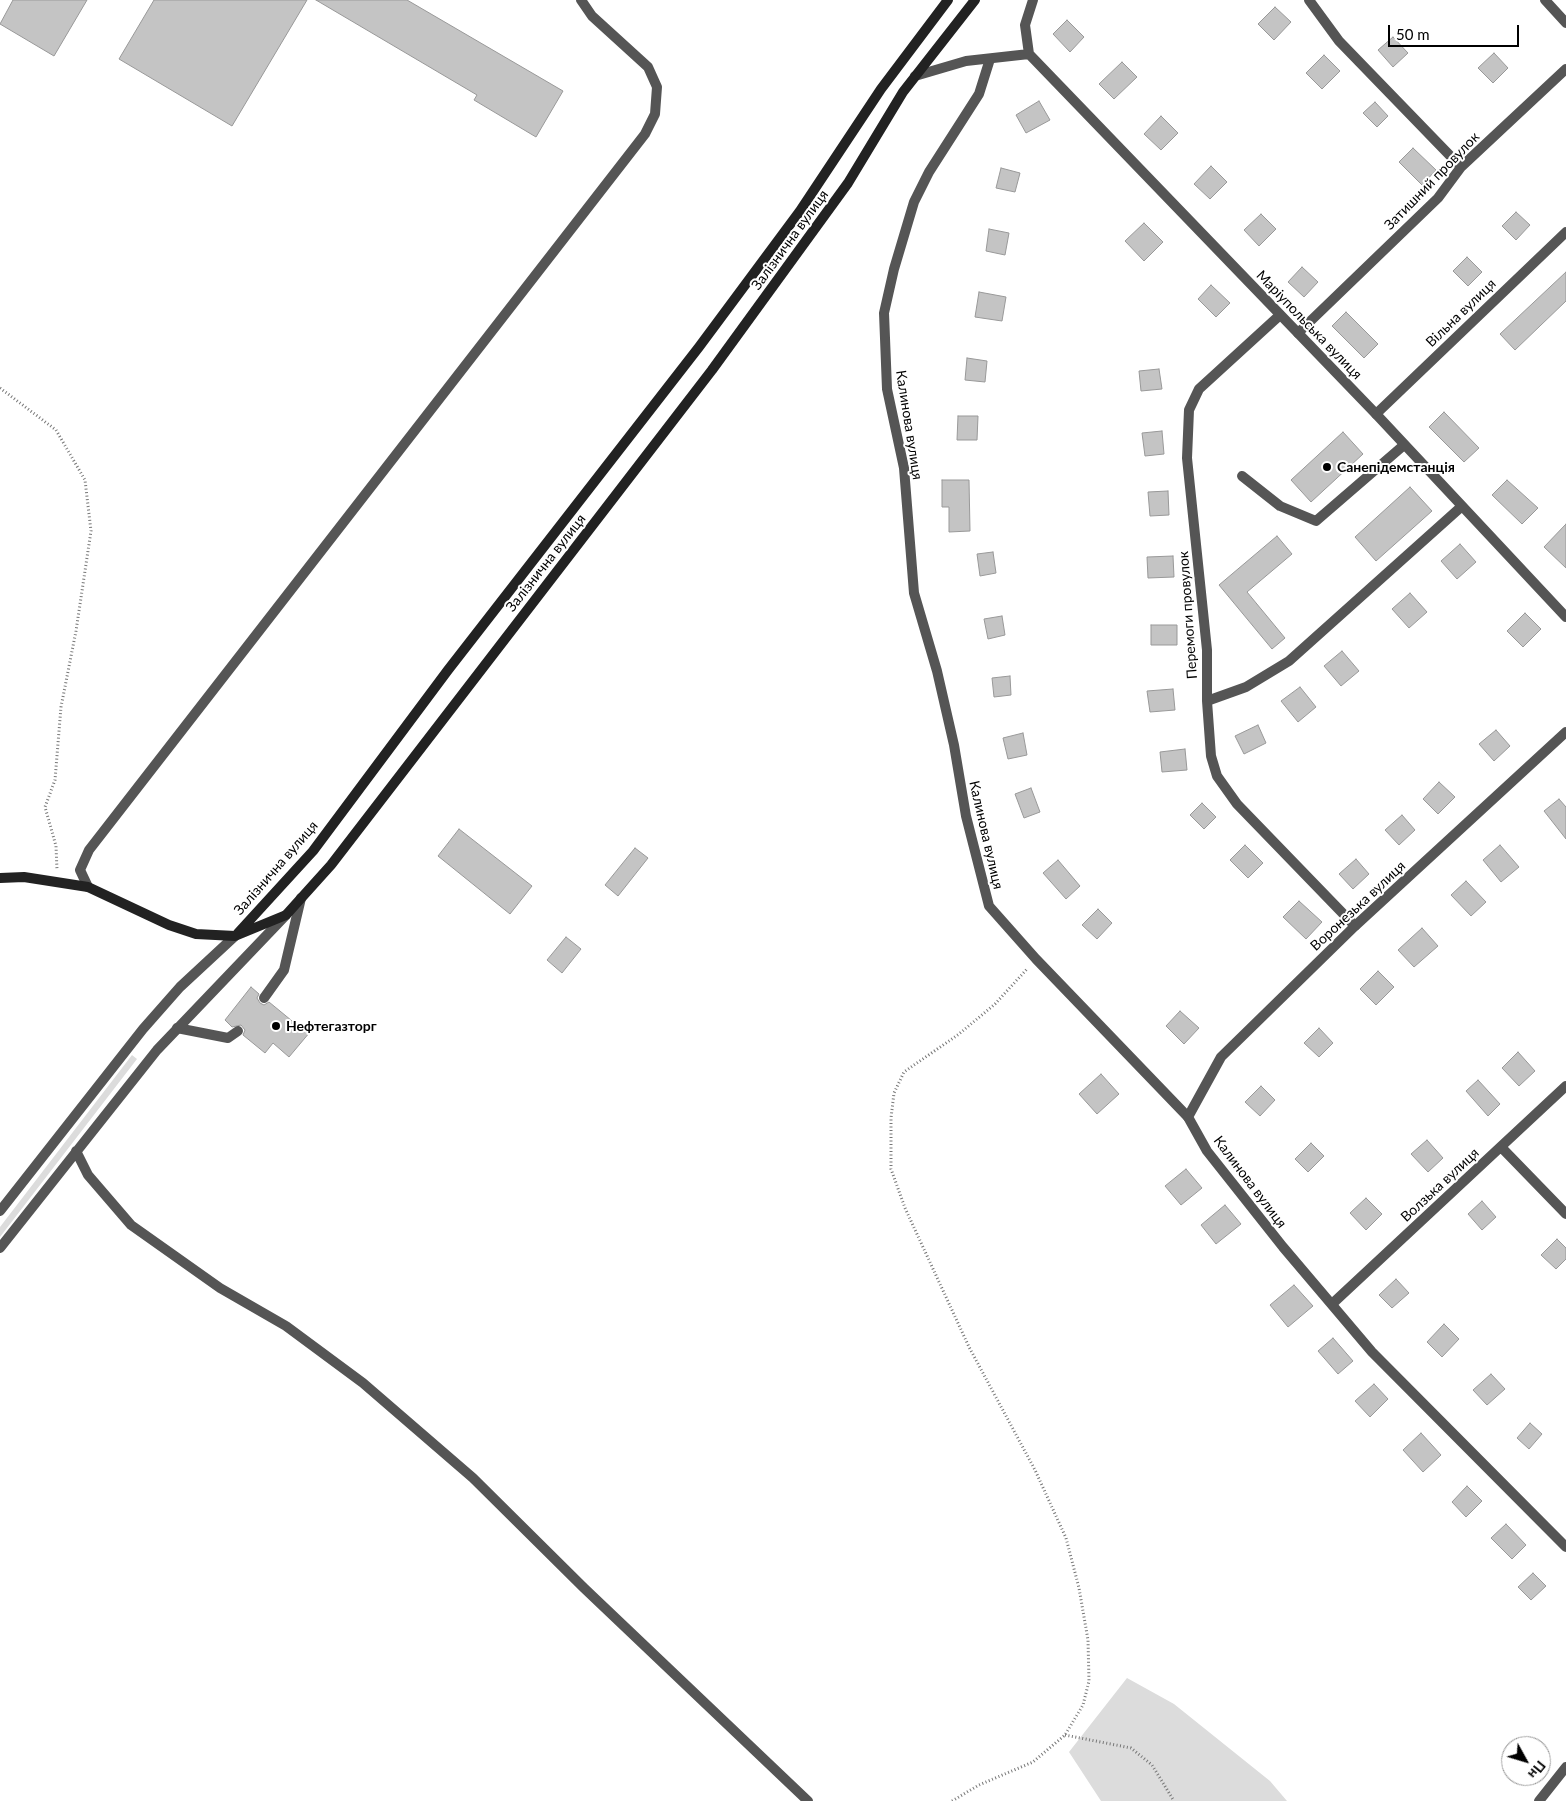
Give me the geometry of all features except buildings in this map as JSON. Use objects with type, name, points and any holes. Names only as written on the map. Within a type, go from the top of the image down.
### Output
[{"type":"main road","name":"Залізнична вулиця","points":[[235,936],[313,851],[448,670],[693,355],[800,211],[881,89],[948,0]]},
{"type":"main road","name":"Залізнична вулиця","points":[[235,936],[286,915],[331,865],[712,370],[848,183],[903,92],[976,0]]},
{"type":"main road","points":[[0,878],[24,877],[88,888],[169,925],[196,934],[235,936]]},
{"type":"street","points":[[88,888],[80,870],[89,850],[645,134],[654,114],[657,87],[648,67],[592,16],[581,0]]},
{"type":"street","points":[[915,76],[966,60],[1029,54],[1025,25],[1033,0]]},
{"type":"street","points":[[1309,0],[1339,41],[1462,167]]},
{"type":"street","points":[[1545,0],[1566,23]]},
{"type":"street","name":"Маріупольська вулиця","points":[[1029,54],[1376,414],[1566,617]]},
{"type":"street","name":"Калинова вулиця","points":[[990,59],[979,94],[929,172],[914,202],[904,232],[884,313],[887,390],[904,468],[914,593],[954,745],[966,816],[989,906],[1036,959],[1188,1116],[1207,1151],[1283,1247],[1372,1352],[1566,1547]]},
{"type":"street","name":"Затишний провулок","points":[[1298,333],[1438,198],[1462,167],[1566,70]]},
{"type":"street","name":"Вільна вулиця","points":[[1376,414],[1566,232]]},
{"type":"street","name":"Перемоги провулок","points":[[1280,316],[1199,389],[1189,410],[1187,458],[1207,650],[1207,701],[1211,756],[1217,776],[1237,804],[1355,926]]},
{"type":"street","points":[[1242,476],[1280,506],[1316,522],[1404,445]]},
{"type":"street","points":[[1207,701],[1246,687],[1289,661],[1461,507]]},
{"type":"street","name":"Воронезька вулиця","points":[[1188,1116],[1221,1057],[1355,926],[1566,732]]},
{"type":"street","points":[[264,998],[284,970],[301,898]]},
{"type":"street","points":[[0,1248],[176,1028],[286,915]]},
{"type":"street","points":[[0,1211],[143,1029],[180,987],[235,936]]},
{"type":"street","points":[[176,1028],[228,1038],[238,1031]]},
{"type":"street","name":"Волзька вулиця","points":[[1332,1304],[1566,1086]]},
{"type":"street","points":[[1501,1147],[1566,1214]]},
{"type":"street","points":[[76,1151],[88,1175],[131,1225],[220,1288],[294,1331],[363,1383],[474,1478],[584,1588],[808,1801]]},
{"type":"street","points":[[1539,1801],[1566,1767]]},
{"type":"path","points":[[0,388],[56,430],[85,480],[91,531],[76,630],[61,706],[55,780],[45,808],[56,846],[56,882]]},
{"type":"path","points":[[952,1801],[979,1785],[1033,1762],[1065,1735],[1083,1706],[1088,1681],[1088,1640],[1079,1588],[1066,1538],[1035,1470],[969,1347],[905,1208],[891,1169],[891,1118],[894,1094],[904,1072],[959,1034],[988,1010],[1036,959]]},
{"type":"path","points":[[1065,1735],[1131,1748],[1152,1765],[1174,1801]]},
{"type":"shaded area","points":[[132,1055],[137,1059],[0,1237],[0,1227]]},
{"type":"shaded area","points":[[1127,1678],[1174,1704],[1270,1781],[1287,1801],[1101,1801],[1069,1752]]},
{"type":"place","name":"Санепідемстанція","points":[[1327,467]]},
{"type":"place","name":"Нефтегазторг","points":[[276,1026]]}]
